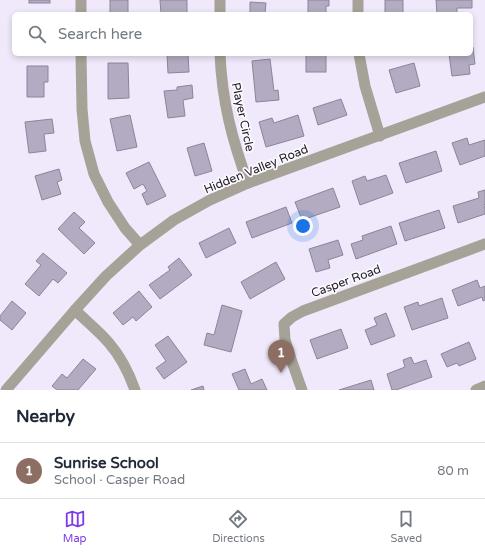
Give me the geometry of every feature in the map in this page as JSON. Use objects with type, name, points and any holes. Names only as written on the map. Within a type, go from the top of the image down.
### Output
[{"type":"street","points":[[81,0],[81,12]]},
{"type":"street","points":[[220,0],[220,12]]},
{"type":"street","points":[[358,0],[358,12]]},
{"type":"street","points":[[82,56],[82,109],[85,142],[94,174],[108,202],[125,228],[140,245]]},
{"type":"street","name":"Player Circle","points":[[220,56],[225,103],[231,132],[248,183]]},
{"type":"street","points":[[359,56],[365,86],[380,136]]},
{"type":"street","name":"Hidden Valley Road","points":[[6,390],[106,276],[140,245],[174,220],[210,200],[248,183],[485,97]]},
{"type":"street","name":"Casper Road","points":[[302,390],[285,340],[284,324],[292,316],[485,244]]},
{"type":"street","points":[[75,310],[97,331],[120,358],[129,373],[136,390]]},
{"type":"street","points":[[476,390],[485,386]]},
{"type":"building","points":[[29,0],[50,0],[50,3],[29,3]]},
{"type":"building","points":[[110,0],[128,0],[128,12],[110,12]]},
{"type":"building","points":[[160,0],[187,0],[187,12],[161,12]]},
{"type":"building","points":[[308,0],[329,0],[329,6],[326,6],[326,12],[308,12]]},
{"type":"building","points":[[385,0],[403,0],[403,12],[385,12]]},
{"type":"building","points":[[436,0],[472,0],[472,8],[457,8],[457,12],[437,12]]},
{"type":"building","points":[[250,2],[266,3],[265,12],[250,12]]},
{"type":"building","points":[[473,47],[475,64],[469,65],[470,74],[452,76],[449,56],[473,56]]},
{"type":"building","points":[[167,56],[188,56],[189,72],[168,73]]},
{"type":"building","points":[[306,56],[326,56],[326,72],[306,72]]},
{"type":"building","points":[[270,59],[274,91],[278,90],[279,100],[256,102],[252,61]]},
{"type":"building","points":[[108,63],[128,63],[129,98],[108,99]]},
{"type":"building","points":[[414,63],[420,86],[396,93],[389,70]]},
{"type":"building","points":[[27,66],[48,66],[48,82],[44,82],[44,97],[27,97]]},
{"type":"building","points":[[192,85],[193,98],[183,100],[185,116],[168,118],[164,91],[177,90],[177,87]]},
{"type":"building","points":[[341,99],[347,115],[318,125],[313,108]]},
{"type":"building","points":[[130,115],[137,147],[117,151],[110,119]]},
{"type":"building","points":[[298,115],[304,136],[266,147],[259,122],[272,118],[274,123]]},
{"type":"building","points":[[52,119],[54,133],[44,134],[46,151],[29,153],[25,122]]},
{"type":"building","points":[[467,138],[469,145],[485,140],[485,156],[460,165],[452,143]]},
{"type":"building","points":[[204,143],[212,171],[195,176],[187,148]]},
{"type":"building","points":[[436,151],[442,171],[406,183],[399,163]]},
{"type":"building","points":[[149,162],[166,196],[147,205],[142,194],[147,191],[143,184],[134,189],[126,173]]},
{"type":"building","points":[[59,169],[62,180],[57,182],[61,194],[42,200],[35,176]]},
{"type":"building","points":[[386,175],[393,193],[360,205],[352,181],[365,176],[367,181]]},
{"type":"building","points":[[333,188],[340,207],[302,220],[295,202]]},
{"type":"building","points":[[485,190],[485,214],[458,223],[453,206],[479,198],[478,192]]},
{"type":"building","points":[[286,207],[292,223],[252,238],[246,222]]},
{"type":"building","points":[[439,210],[445,228],[405,241],[399,223]]},
{"type":"building","points":[[74,212],[85,222],[79,228],[95,243],[84,254],[58,229]]},
{"type":"building","points":[[391,226],[397,244],[356,259],[351,244],[363,240],[362,236]]},
{"type":"building","points":[[229,228],[236,243],[206,258],[199,243]]},
{"type":"building","points":[[338,240],[343,255],[328,260],[330,268],[316,272],[309,249]]},
{"type":"building","points":[[43,253],[67,273],[58,283],[53,279],[39,296],[25,284],[41,265],[36,261]]},
{"type":"building","points":[[179,258],[192,275],[160,299],[149,285],[170,270],[168,267]]},
{"type":"building","points":[[276,262],[285,279],[250,299],[241,282]]},
{"type":"building","points":[[477,280],[480,288],[485,286],[485,300],[483,301],[482,297],[458,306],[452,290]]},
{"type":"building","points":[[139,291],[152,307],[136,321],[133,317],[123,325],[113,313]]},
{"type":"building","points":[[442,298],[448,318],[412,330],[404,307],[418,302],[419,306]]},
{"type":"building","points":[[12,301],[26,313],[12,330],[0,320],[0,316]]},
{"type":"building","points":[[222,305],[242,311],[231,352],[204,345],[207,333],[214,335]]},
{"type":"building","points":[[386,313],[395,336],[371,345],[365,330],[377,325],[374,318]]},
{"type":"building","points":[[341,329],[348,348],[317,359],[310,340]]},
{"type":"building","points":[[168,336],[187,362],[164,379],[156,368],[166,361],[155,345]]},
{"type":"building","points":[[469,342],[476,359],[459,366],[457,363],[447,367],[441,354]]},
{"type":"building","points":[[411,357],[414,364],[426,360],[432,377],[396,390],[392,390],[387,374],[405,367],[403,360]]},
{"type":"building","points":[[83,359],[96,369],[78,390],[57,390],[52,386],[62,374],[67,378]]},
{"type":"building","points":[[245,369],[251,384],[262,379],[267,390],[239,390],[232,374]]},
{"type":"building","points":[[371,380],[374,390],[339,390]]},
{"type":"building","points":[[203,386],[204,390],[191,390]]},
{"type":"place","name":"Sunrise School","points":[[281,373]]}]
